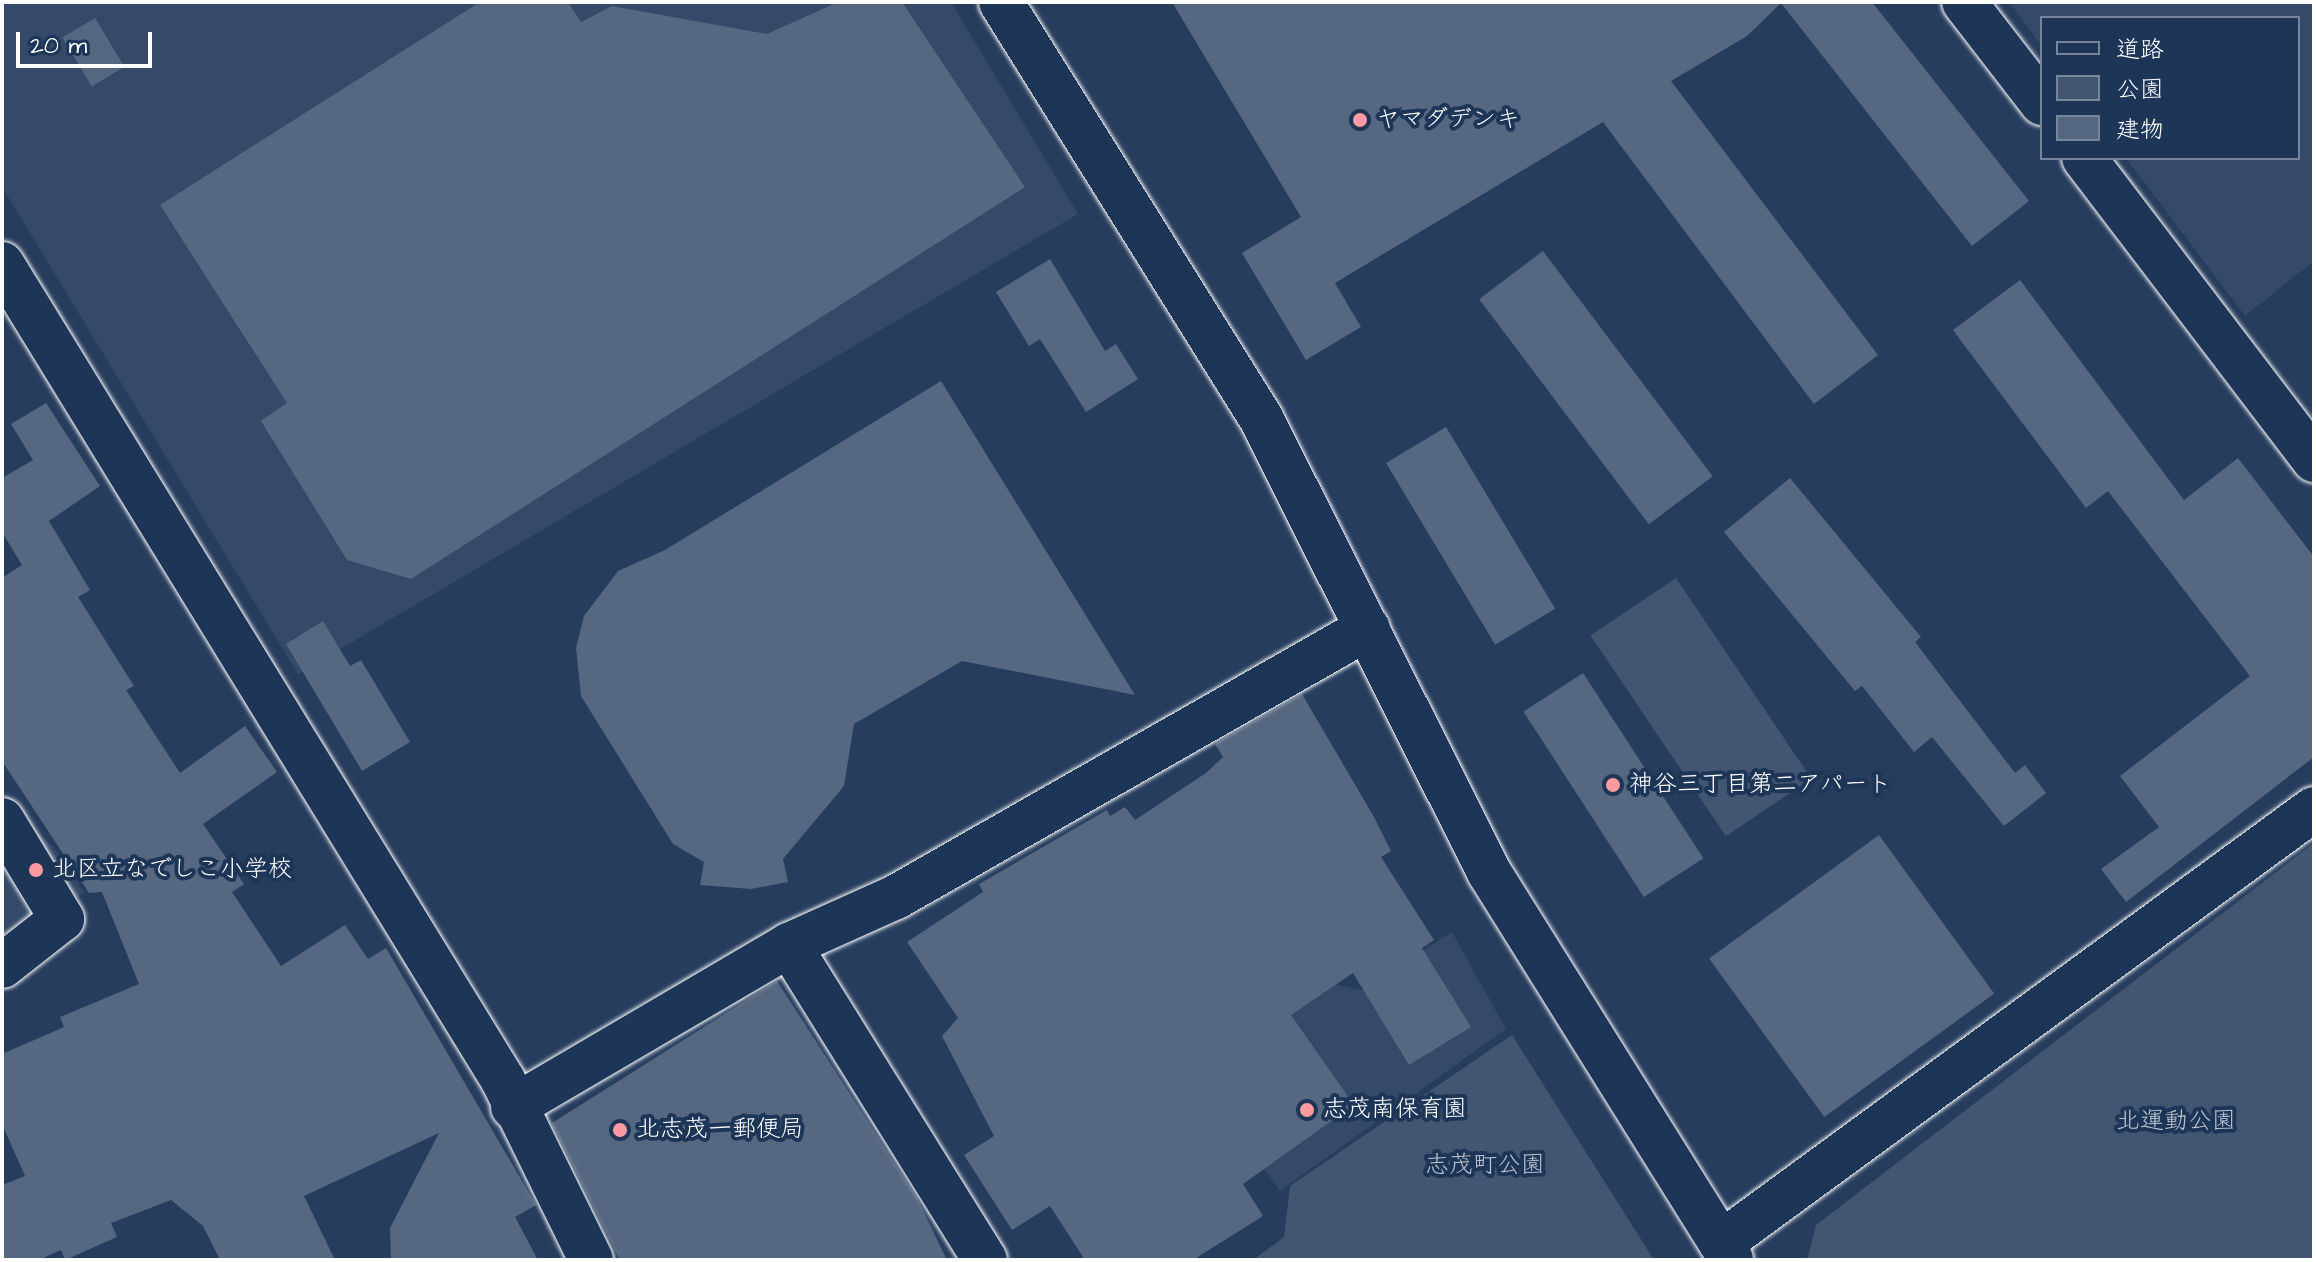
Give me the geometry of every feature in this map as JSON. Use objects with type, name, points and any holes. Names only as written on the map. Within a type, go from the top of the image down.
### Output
[{"type":"street","points":[[1001,2],[1261,418],[1368,628],[1418,743],[1489,872],[1726,1251],[2314,809]]},
{"type":"street","points":[[1964,2],[2040,100]]},
{"type":"street","points":[[2086,160],[2314,460]]},
{"type":"street","points":[[2,264],[513,1107],[591,1260]]},
{"type":"street","points":[[513,1107],[789,945],[896,897],[1368,628]]},
{"type":"street","points":[[2,820],[62,919],[2,966]]},
{"type":"street","points":[[789,945],[985,1260]]},
{"type":"shaded area","points":[[2,2],[951,2],[1078,214],[298,674],[2,187]]},
{"type":"shaded area","points":[[2009,2],[2314,2],[2314,261],[2245,316],[2128,160],[2300,160],[2300,16],[2040,16],[2040,43]]},
{"type":"shaded area","name":"北区立なでしこ小学校","points":[[2,798],[55,849],[84,892],[2,954]]},
{"type":"shaded area","name":"志茂南保育園","points":[[1452,932],[1506,1029],[1280,1191],[1154,1015],[1318,981],[1362,990]]},
{"type":"green space","points":[[1676,578],[1811,779],[1726,836],[1591,636]]},
{"type":"green space","name":"北運動公園","points":[[2314,843],[2314,1260],[1807,1260],[1816,1225]]},
{"type":"green space","name":"志茂町公園","points":[[1512,1035],[1654,1260],[1253,1260],[1284,1237],[1290,1186]]},
{"type":"building","points":[[480,2],[568,2],[581,22],[612,6],[767,34],[838,2],[902,2],[1025,187],[411,579],[347,560],[261,421],[287,403],[160,205]]},
{"type":"building","points":[[1172,2],[1872,2],[2029,201],[1972,246],[1781,3],[1747,36],[1671,81],[1878,355],[1814,404],[1603,122],[1335,283],[1361,327],[1306,360],[1242,253],[1301,217]]},
{"type":"building","points":[[95,18],[124,67],[92,86],[62,38]]},
{"type":"building","points":[[1543,251],[1713,476],[1649,524],[1479,299]]},
{"type":"building","points":[[1050,259],[1105,351],[1116,344],[1138,379],[1086,412],[1040,339],[1029,346],[996,292]]},
{"type":"building","points":[[2020,280],[2184,500],[2238,458],[2314,557],[2314,757],[2126,902],[2101,869],[2159,827],[2120,776],[2250,676],[2108,491],[2086,508],[1953,330]]},
{"type":"building","points":[[941,381],[1135,695],[962,661],[854,724],[844,786],[783,859],[788,882],[751,889],[700,885],[704,862],[673,844],[581,696],[576,648],[584,616],[618,571],[665,550]]},
{"type":"building","points":[[46,403],[100,486],[49,521],[90,590],[78,597],[134,686],[126,690],[180,773],[245,726],[277,772],[203,824],[244,884],[232,892],[281,966],[345,925],[368,959],[386,948],[536,1205],[515,1217],[538,1260],[391,1260],[390,1228],[439,1133],[304,1196],[335,1260],[220,1260],[203,1226],[171,1200],[111,1223],[117,1237],[65,1260],[61,1250],[38,1260],[2,1260],[2,1185],[25,1176],[2,1124],[2,1054],[64,1027],[60,1017],[139,984],[102,892],[89,893],[2,761],[2,578],[22,565],[2,532],[2,478],[33,460],[11,424]]},
{"type":"building","points":[[1446,427],[1555,609],[1495,645],[1386,463]]},
{"type":"building","points":[[1790,478],[1921,637],[1915,642],[2015,773],[2025,765],[2046,793],[2004,826],[1932,737],[1914,752],[1862,686],[1855,691],[1724,532]]},
{"type":"building","points":[[323,621],[350,666],[361,660],[410,742],[362,771],[286,644]]},
{"type":"building","name":"神谷三丁目第二アパート","points":[[1583,673],[1703,858],[1644,897],[1523,712]]},
{"type":"building","points":[[1302,694],[1374,817],[1391,851],[1381,857],[1434,940],[1422,948],[1471,1027],[1409,1065],[1353,973],[1291,1015],[1354,1105],[1243,1184],[1263,1216],[1193,1260],[1085,1260],[1050,1206],[1012,1230],[964,1155],[994,1136],[942,1036],[958,1018],[907,942],[983,892],[979,884],[1107,810],[1110,816],[1125,807],[1135,820],[1206,773],[1223,757],[1215,744]]},
{"type":"building","points":[[1879,835],[1994,994],[1824,1117],[1709,958]]},
{"type":"building","points":[[777,981],[917,1198],[947,1260],[620,1260],[552,1123]]},
{"type":"place","name":"ヤマダデンキ","points":[[1360,120]]},
{"type":"place","name":"神谷三丁目第二アパート","points":[[1613,785]]},
{"type":"place","name":"北区立なでしこ小学校","points":[[36,870]]},
{"type":"place","name":"志茂南保育園","points":[[1307,1110]]},
{"type":"place","name":"北志茂一郵便局","points":[[620,1130]]}]
